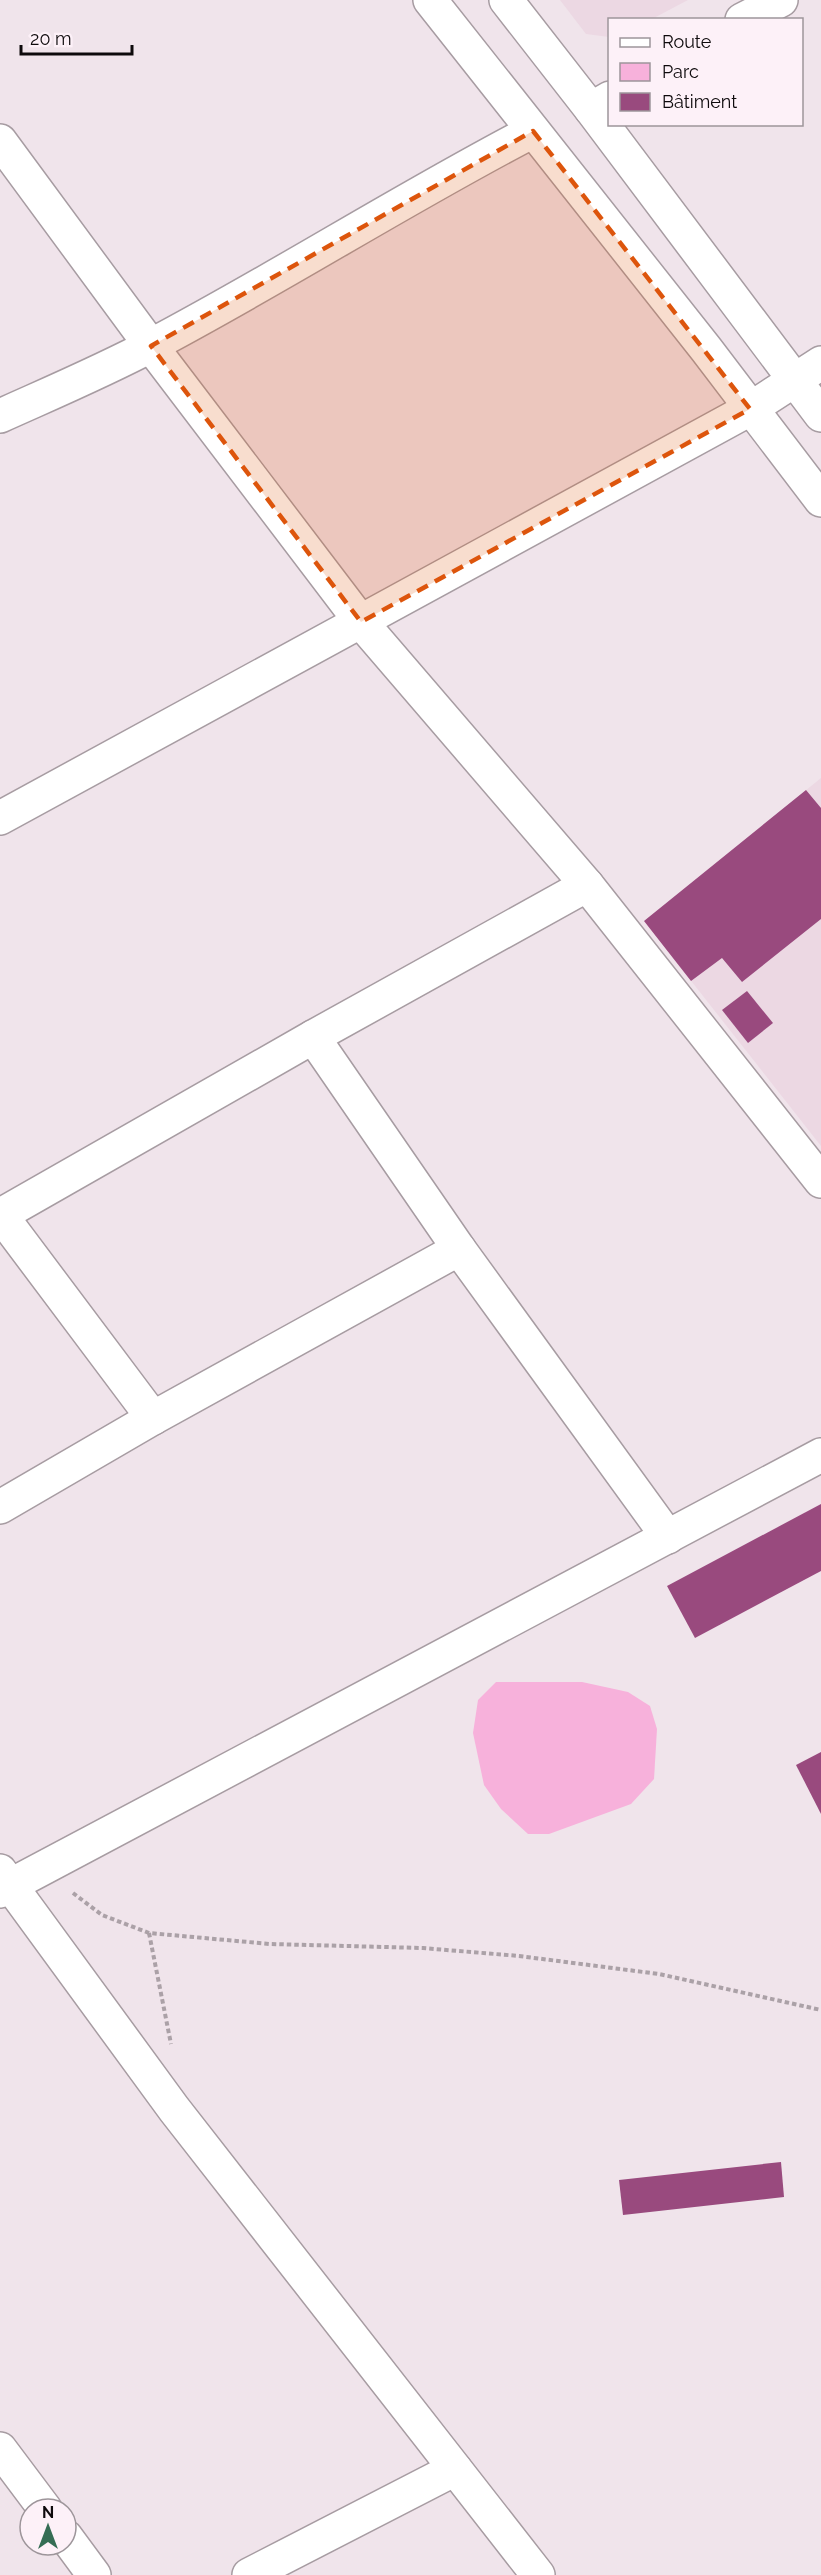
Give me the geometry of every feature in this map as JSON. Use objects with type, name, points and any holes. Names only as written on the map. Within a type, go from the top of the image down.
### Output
[{"type":"street","points":[[430,0],[706,349],[821,500]]},
{"type":"street","points":[[506,0],[600,103]]},
{"type":"street","points":[[746,18],[782,0]]},
{"type":"street","points":[[618,126],[808,371],[821,415]]},
{"type":"street","points":[[0,416],[151,346],[328,248],[453,173],[533,131]]},
{"type":"street","points":[[0,141],[151,346],[361,622],[588,885],[821,1181]]},
{"type":"street","points":[[0,818],[750,409],[808,371]]},
{"type":"street","points":[[153,1418],[0,1215],[313,1037],[588,885]]},
{"type":"street","points":[[313,1037],[459,1249],[668,1537]]},
{"type":"street","points":[[0,1507],[153,1418],[459,1249]]},
{"type":"street","points":[[538,2575],[174,2109],[4,1883],[41,1869],[821,1455]]},
{"type":"street","points":[[0,2449],[36,2497]]},
{"type":"street","points":[[249,2575],[455,2469]]},
{"type":"street","points":[[78,2553],[94,2575]]},
{"type":"path","points":[[41,1869],[102,1915],[149,1933],[270,1944],[423,1948],[519,1956],[659,1974],[821,2010]]},
{"type":"path","points":[[149,1933],[172,2051]]},
{"type":"highlighted area","points":[[533,131],[750,409],[361,622],[151,346]]},
{"type":"shaded area","points":[[560,0],[688,0],[654,18],[608,18],[608,37],[586,34]]},
{"type":"shaded area","points":[[821,778],[821,1146],[644,921]]},
{"type":"green space","points":[[496,1682],[582,1682],[628,1692],[650,1706],[657,1729],[654,1779],[631,1804],[549,1834],[528,1834],[501,1809],[484,1785],[473,1733],[478,1700]]},
{"type":"building","points":[[806,790],[821,808],[821,919],[742,982],[722,958],[691,981],[644,921]]},
{"type":"building","points":[[747,991],[773,1023],[748,1043],[722,1010]]},
{"type":"building","points":[[821,1504],[821,1571],[695,1638],[667,1586]]},
{"type":"building","points":[[821,1752],[821,1814],[796,1765]]},
{"type":"building","points":[[781,2162],[784,2197],[623,2215],[619,2180]]}]
